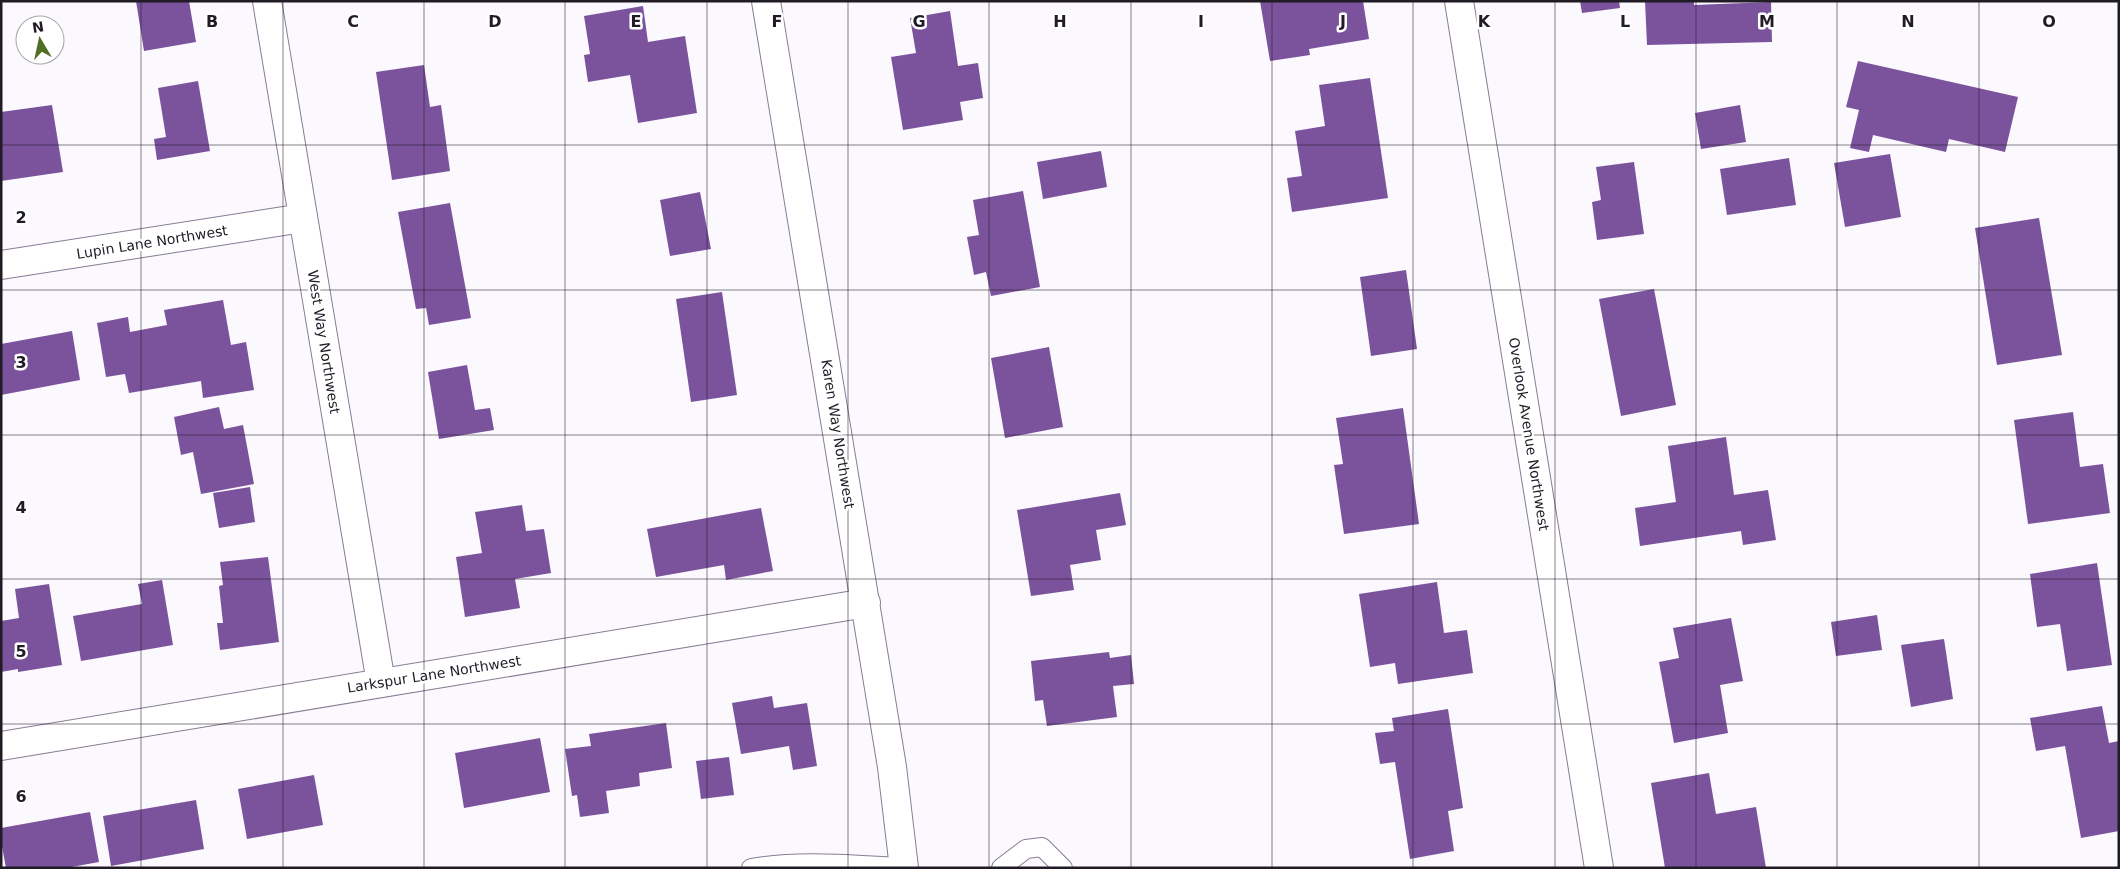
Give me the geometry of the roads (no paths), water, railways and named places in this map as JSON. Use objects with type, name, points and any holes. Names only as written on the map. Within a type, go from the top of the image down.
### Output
[{"type":"street","name":"West Way Northwest","points":[[267,1],[381,683]]},
{"type":"street","name":"Karen Way Northwest","points":[[766,1],[866,603],[892,768],[904,868]]},
{"type":"street","name":"Overlook Avenue Northwest","points":[[1459,1],[1599,868]]},
{"type":"street","name":"Lupin Lane Northwest","points":[[1,266],[303,218]]},
{"type":"street","name":"Larkspur Lane Northwest","points":[[1,746],[866,603]]},
{"type":"lane","points":[[1001,868],[1026,849],[1042,847],[1064,868]]},
{"type":"lane","points":[[752,868],[772,864],[812,863],[904,868]]}]
